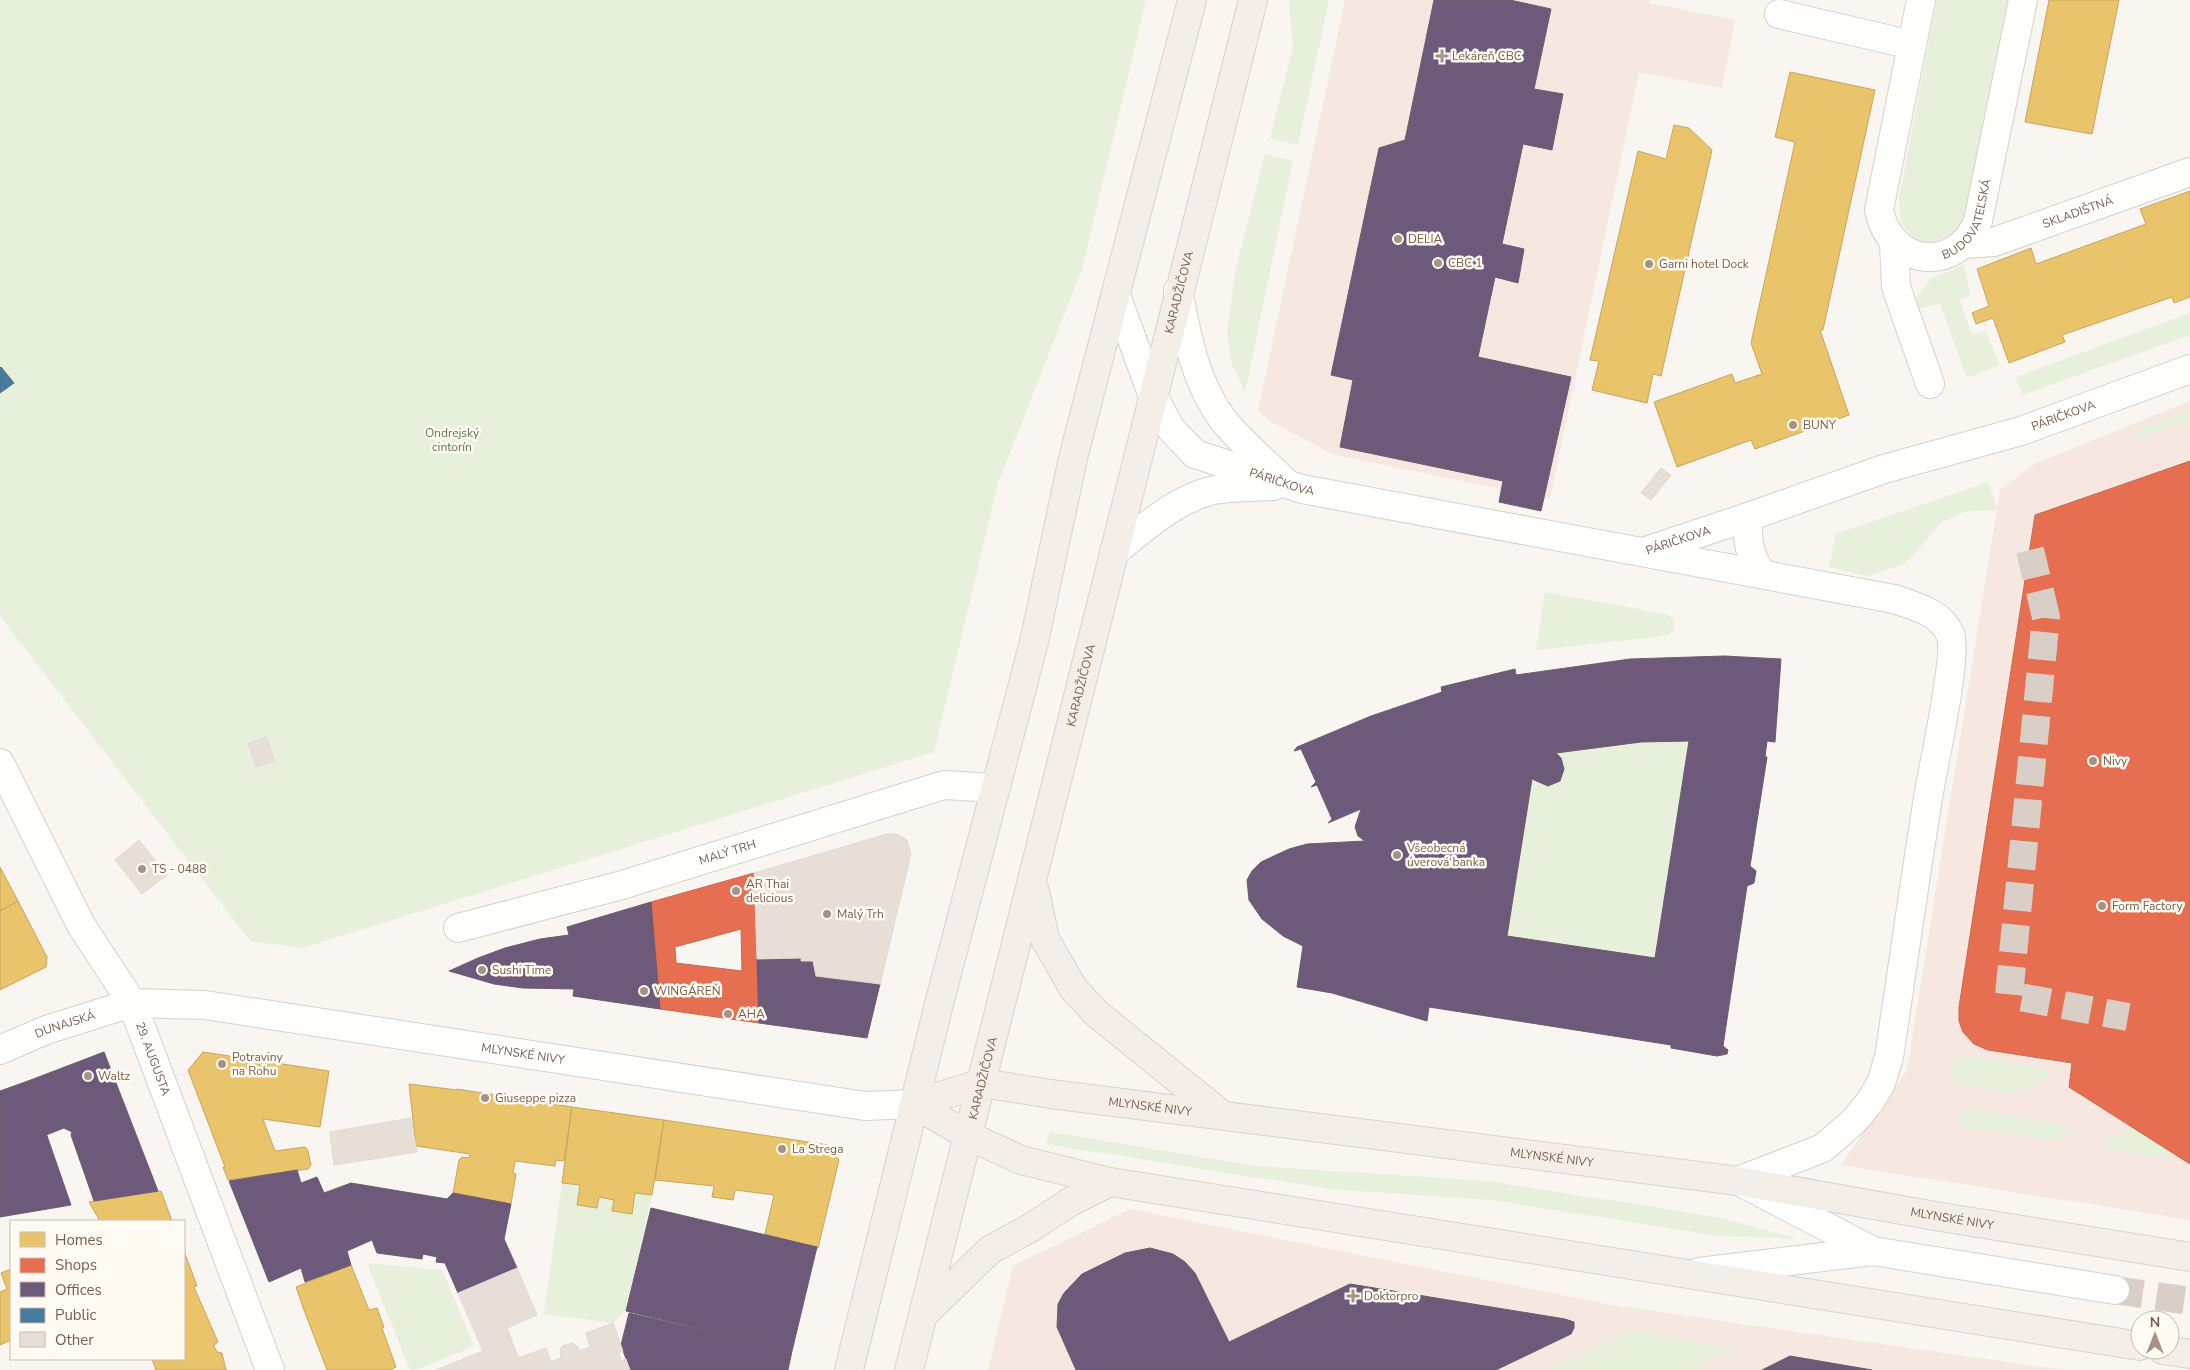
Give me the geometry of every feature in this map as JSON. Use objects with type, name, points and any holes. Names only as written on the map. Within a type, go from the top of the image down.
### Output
[{"type":"main road","points":[[849,1370],[914,1104],[1034,642],[1073,458],[1192,0]]},
{"type":"main road","name":"KARADŽIČOVA","points":[[909,1370],[1034,882],[1152,394],[1253,0]]},
{"type":"main road","points":[[1034,882],[1045,939],[1074,988],[1096,1013],[1221,1114]]},
{"type":"main road","name":"MLYNSKÉ NIVY","points":[[914,1104],[982,1083],[1051,1094],[1221,1114],[1738,1181],[1941,1217],[2190,1257]]},
{"type":"main road","points":[[914,1104],[969,1136],[1028,1163],[1110,1182],[2130,1344]]},
{"type":"main road","points":[[923,1315],[990,1250],[1032,1227],[1070,1202],[1110,1182]]},
{"type":"street","points":[[1921,0],[1880,202],[1882,223],[1894,242],[1896,287],[1930,384]]},
{"type":"street","name":"BUDOVATEĽSKÁ","points":[[1894,242],[1906,252],[1927,257],[1946,255],[1963,244],[1974,232],[1978,221],[2024,0]]},
{"type":"street","points":[[1779,14],[1912,44]]},
{"type":"street","name":"SKLADIŠTNÁ","points":[[1963,244],[1994,242],[2190,172]]},
{"type":"street","points":[[1178,291],[1190,351],[1205,389],[1224,421],[1288,485]]},
{"type":"street","name":"PÁRIČKOVA","points":[[1116,295],[1152,394],[1171,429],[1195,454],[1288,485],[1642,552],[1884,469],[2021,431],[2190,369]]},
{"type":"street","points":[[1114,552],[1151,521],[1198,496],[1218,490],[1288,485]]},
{"type":"street","points":[[1748,517],[1747,535],[1752,560],[1762,574]]},
{"type":"street","points":[[1642,552],[1894,599],[1928,612],[1940,621],[1951,635],[1950,675],[1889,1057],[1881,1083],[1869,1103],[1854,1122],[1823,1148],[1738,1181]]},
{"type":"street","name":"29. AUGUSTA","points":[[0,763],[81,925],[132,1003],[270,1370]]},
{"type":"street","name":"MALÝ TRH","points":[[458,928],[622,885],[944,784],[996,788]]},
{"type":"street","name":"DUNAJSKÁ","points":[[0,1050],[46,1030],[132,1003]]},
{"type":"street","name":"MLYNSKÉ NIVY","points":[[132,1003],[205,1006],[865,1106],[914,1104]]},
{"type":"street","points":[[1738,1181],[1873,1251]]},
{"type":"street","points":[[1685,1274],[1873,1251],[2115,1290]]},
{"type":"shaded area","points":[[1345,0],[1650,0],[1649,3],[1735,20],[1722,88],[1639,72],[1550,499],[1335,455],[1273,423],[1258,411]]},
{"type":"shaded area","name":"Nivy","points":[[2190,401],[2190,1220],[1841,1165],[1907,1070],[2000,490],[2034,464]]},
{"type":"shaded area","points":[[1130,1209],[1612,1305],[2063,1370],[988,1370],[1013,1266]]},
{"type":"green space","name":"Ondrejský cintorín","points":[[0,0],[1146,0],[1082,269],[998,483],[934,752],[302,948],[250,941],[0,616],[0,393],[14,383],[0,368]]},
{"type":"green space","points":[[1289,0],[1329,0],[1298,145],[1270,138],[1293,47]]},
{"type":"green space","points":[[1937,0],[2014,0],[1977,196],[1946,247],[1915,241],[1901,222],[1899,198]]},
{"type":"green space","points":[[1265,154],[1293,161],[1245,392],[1231,362],[1227,331],[1236,269]]},
{"type":"green space","points":[[1964,265],[1970,296],[1959,299],[1972,335],[1986,331],[1999,365],[1967,378],[1940,303],[1916,310],[1915,299],[1932,278]]},
{"type":"green space","points":[[2190,313],[2190,335],[2022,395],[2016,377]]},
{"type":"green space","points":[[2190,410],[2190,421],[2135,440],[2135,433],[2140,428]]},
{"type":"green space","points":[[1988,482],[1998,510],[1967,511],[1942,522],[1905,564],[1867,576],[1829,567],[1836,534]]},
{"type":"green space","points":[[1545,592],[1665,614],[1673,618],[1674,629],[1665,636],[1536,650]]},
{"type":"green space","points":[[1689,741],[1655,958],[1507,936],[1532,779],[1548,786],[1560,781],[1563,766],[1561,759],[1556,753],[1641,742]]},
{"type":"green space","points":[[1960,1054],[2047,1070],[2049,1078],[2011,1093],[1957,1084],[1949,1075],[1952,1063]]},
{"type":"green space","points":[[1974,1110],[2066,1124],[2070,1129],[2068,1134],[2055,1141],[1962,1126],[1959,1121],[1961,1115]]},
{"type":"green space","points":[[2146,1125],[2174,1151],[2166,1158],[2108,1150],[2109,1138]]},
{"type":"green space","points":[[1050,1132],[1253,1166],[1488,1181],[1717,1217],[1797,1239],[1718,1236],[1493,1200],[1329,1189],[1046,1144]]},
{"type":"green space","points":[[562,1183],[580,1185],[578,1205],[597,1208],[599,1197],[614,1200],[612,1211],[631,1214],[635,1193],[652,1195],[626,1311],[613,1323],[544,1314]]},
{"type":"green space","points":[[367,1263],[442,1270],[474,1346],[416,1370],[410,1370]]},
{"type":"green space","points":[[1630,1330],[1736,1348],[1691,1370],[1548,1370]]},
{"type":"building: Homes","points":[[2049,0],[2119,0],[2092,134],[2025,122]]},
{"type":"building: Homes","points":[[1790,72],[1875,90],[1823,330],[1820,330],[1849,415],[1755,449],[1751,440],[1677,467],[1654,402],[1732,374],[1735,383],[1762,374],[1751,343],[1795,142],[1775,137]]},
{"type":"building: Homes","name":"Garni hotel Dock","points":[[1674,125],[1689,128],[1712,150],[1661,376],[1653,374],[1647,403],[1592,390],[1599,361],[1590,360],[1638,151],[1666,159]]},
{"type":"building: Homes","points":[[2190,191],[2190,297],[2174,303],[2172,297],[2062,335],[2065,342],[2009,363],[1993,318],[1976,324],[1972,313],[1989,306],[1977,269],[2031,248],[2036,264],[2146,224],[2140,209]]},
{"type":"building: Homes","points":[[0,867],[18,901],[0,911]]},
{"type":"building: Homes","points":[[18,901],[47,957],[46,967],[0,990],[0,911]]},
{"type":"building: Homes","points":[[203,1052],[329,1071],[320,1127],[263,1119],[275,1151],[305,1147],[308,1151],[311,1165],[308,1169],[228,1180],[223,1167],[225,1167],[188,1070]]},
{"type":"building: Homes","points":[[409,1084],[457,1089],[572,1107],[564,1161],[556,1160],[555,1166],[515,1161],[513,1173],[516,1174],[511,1204],[453,1193],[459,1160],[462,1157],[469,1158],[470,1154],[416,1146]]},
{"type":"building: Homes","points":[[572,1107],[664,1120],[652,1195],[635,1193],[632,1214],[612,1211],[614,1200],[599,1197],[597,1208],[577,1205],[580,1185],[562,1183]]},
{"type":"building: Homes","points":[[664,1120],[828,1145],[839,1160],[818,1248],[765,1234],[774,1195],[735,1190],[733,1200],[712,1197],[714,1186],[655,1180]]},
{"type":"building: Homes","points":[[161,1191],[172,1220],[99,1220],[89,1202]]},
{"type":"building: Homes","points":[[185,1254],[197,1286],[194,1287],[218,1342],[214,1345],[215,1348],[217,1352],[222,1353],[226,1370],[156,1370],[152,1360],[185,1360]]},
{"type":"building: Homes","points":[[351,1265],[369,1310],[377,1308],[396,1367],[390,1370],[327,1370],[304,1310],[296,1287]]},
{"type":"building: Homes","points":[[10,1269],[10,1340],[0,1345],[0,1292],[7,1289],[1,1273]]},
{"type":"building: Shops","name":"Nivy","points":[[2190,461],[2190,1164],[2069,1087],[2072,1063],[1988,1050],[1974,1044],[1963,1032],[1959,1021],[1959,1007],[2035,515]]},
{"type":"building: Shops","points":[[754,873],[759,1023],[660,1009],[651,902]],"holes":[[[741,929],[742,971],[676,963],[675,947]]]},
{"type":"building: Offices","name":"CBC 1","points":[[1434,0],[1510,0],[1551,9],[1534,89],[1563,94],[1552,150],[1523,144],[1502,244],[1524,249],[1518,283],[1495,277],[1478,357],[1571,377],[1541,511],[1499,502],[1503,481],[1340,447],[1353,380],[1331,375],[1379,148],[1405,140]]},
{"type":"building: Offices","name":"Všeobecná úverová banka","points":[[1724,656],[1781,659],[1775,742],[1767,741],[1765,757],[1767,757],[1750,866],[1756,871],[1754,883],[1747,886],[1723,1046],[1728,1050],[1727,1054],[1717,1056],[1671,1048],[1671,1045],[1429,1007],[1427,1021],[1332,993],[1297,987],[1303,946],[1283,936],[1262,919],[1249,900],[1247,880],[1252,871],[1261,862],[1289,849],[1307,844],[1365,841],[1358,836],[1355,827],[1361,809],[1328,823],[1332,819],[1317,785],[1311,787],[1316,782],[1301,749],[1294,751],[1297,747],[1371,716],[1442,692],[1441,687],[1515,669],[1516,675],[1630,659]],"holes":[[[1689,741],[1655,958],[1507,936],[1532,779],[1548,786],[1560,781],[1564,769],[1561,758],[1556,753],[1641,742]]]},
{"type":"building: Offices","points":[[651,902],[660,1009],[573,996],[574,989],[523,988],[494,984],[449,971],[505,948],[540,939],[569,935],[567,927]]},
{"type":"building: Offices","points":[[801,958],[801,961],[813,961],[816,976],[880,984],[867,1038],[759,1023],[757,959]]},
{"type":"building: Offices","points":[[104,1052],[158,1191],[94,1201],[71,1135],[72,1132],[64,1128],[46,1135],[28,1081]]},
{"type":"building: Offices","points":[[28,1081],[71,1205],[0,1217],[0,1091]]},
{"type":"building: Offices","points":[[297,1170],[301,1183],[317,1177],[324,1193],[351,1183],[447,1199],[453,1193],[511,1204],[504,1239],[517,1268],[458,1293],[445,1263],[436,1262],[437,1257],[423,1254],[422,1259],[377,1253],[372,1240],[347,1251],[351,1265],[305,1282],[301,1268],[269,1282],[229,1181]]},
{"type":"building: Offices","points":[[651,1208],[817,1247],[792,1351],[626,1311]]},
{"type":"building: Offices","points":[[1150,1248],[1173,1254],[1185,1262],[1195,1273],[1229,1342],[1350,1284],[1565,1319],[1574,1322],[1574,1328],[1571,1334],[1496,1370],[1076,1370],[1057,1327],[1058,1304],[1064,1293],[1082,1274],[1125,1253]]},
{"type":"building: Offices","points":[[629,1313],[792,1351],[788,1370],[630,1370],[621,1345]]},
{"type":"building: Offices","points":[[1790,1356],[1872,1370],[1762,1370]]},
{"type":"building: Public","points":[[0,368],[14,383],[0,393]]},
{"type":"building: Other","points":[[1661,468],[1671,475],[1651,500],[1641,493]]},
{"type":"building: Other","points":[[267,737],[274,761],[256,767],[248,743]]},
{"type":"building: Other","name":"Malý Trh","points":[[887,834],[896,834],[907,840],[911,854],[880,984],[816,976],[813,961],[801,961],[801,958],[757,959],[754,873]]},
{"type":"building: Other","name":"TS - 0488","points":[[139,840],[167,875],[142,894],[115,860]]},
{"type":"building: Other","points":[[411,1118],[417,1152],[334,1165],[330,1132]]},
{"type":"building: Other","points":[[517,1268],[537,1315],[507,1328],[523,1370],[436,1370],[483,1351],[458,1293]]},
{"type":"building: Other","points":[[613,1323],[623,1351],[619,1353],[621,1361],[626,1359],[630,1370],[523,1370],[518,1358],[546,1348],[551,1362],[561,1358],[560,1351],[562,1346],[572,1343],[578,1347],[579,1351],[590,1347],[586,1333]]},
{"type":"tunnel","points":[[2030,550],[2046,617],[2009,995],[2128,1017]]},
{"type":"tunnel","points":[[2115,1290],[2190,1301]]},
{"type":"place","name":"Lekáreň CBC","points":[[1442,56]]},
{"type":"place","name":"DELIA","points":[[1398,239]]},
{"type":"place","name":"CBC 1","points":[[1438,263]]},
{"type":"place","name":"Garni hotel Dock","points":[[1649,264]]},
{"type":"place","name":"BUNY","points":[[1793,425]]},
{"type":"place","name":"Nivy","points":[[2093,761]]},
{"type":"place","name":"Všeobecná úverová banka","points":[[1397,855]]},
{"type":"place","name":"TS - 0488","points":[[142,869]]},
{"type":"place","name":"AR Thai delicious","points":[[736,891]]},
{"type":"place","name":"Form Factory","points":[[2102,906]]},
{"type":"place","name":"Malý Trh","points":[[827,914]]},
{"type":"place","name":"Sushi Time","points":[[482,970]]},
{"type":"place","name":"WINGÁREŇ","points":[[644,991]]},
{"type":"place","name":"AHA","points":[[728,1014]]},
{"type":"place","name":"Potraviny na Rohu","points":[[222,1064]]},
{"type":"place","name":"Waltz","points":[[88,1076]]},
{"type":"place","name":"Giuseppe pizza","points":[[485,1098]]},
{"type":"place","name":"La Strega","points":[[782,1149]]},
{"type":"place","name":"Doktorpro","points":[[1353,1296]]}]
